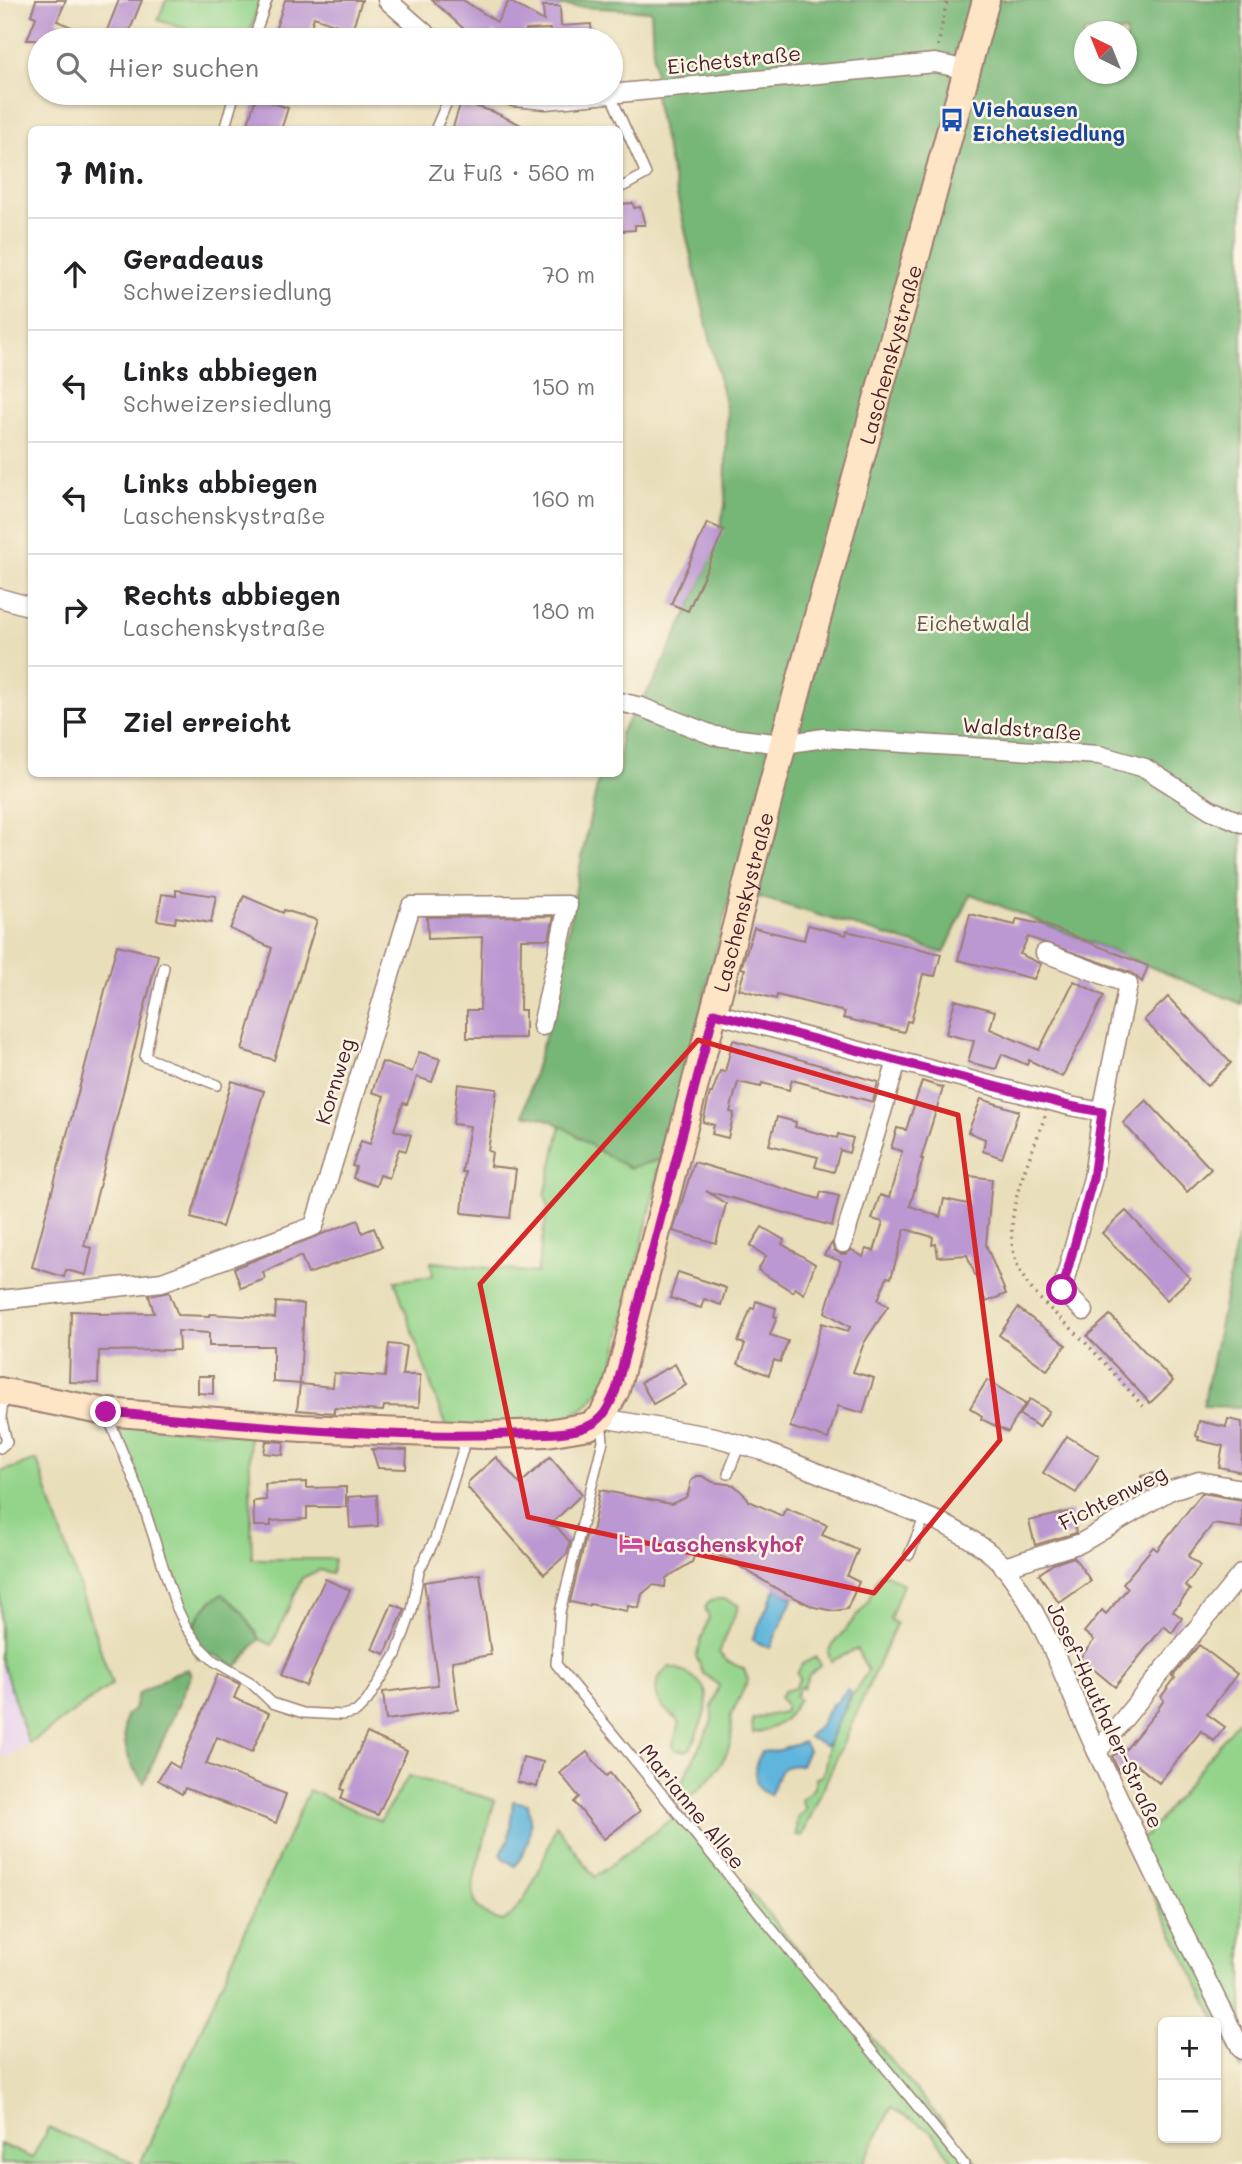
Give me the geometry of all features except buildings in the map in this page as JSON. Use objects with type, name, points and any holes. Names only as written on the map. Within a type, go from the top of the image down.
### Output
[{"type":"street","points":[[387,0],[419,28]]},
{"type":"street","name":"Laschenskystraße","points":[[601,1418],[616,1390],[783,744],[986,0]]},
{"type":"street","name":"Eichetstraße","points":[[623,93],[934,63],[968,70]]},
{"type":"street","points":[[0,598],[28,606]]},
{"type":"street","name":"Waldstraße","points":[[623,703],[715,736],[783,744],[824,738],[1099,755],[1144,768],[1210,810],[1242,823]]},
{"type":"street","name":"Kornweg","points":[[0,1300],[162,1282],[314,1227],[411,906],[568,905],[542,1026]]},
{"type":"street","points":[[1045,953],[1128,984],[1102,1112],[1093,1178],[1062,1290],[1084,1311]]},
{"type":"street","points":[[714,1013],[1102,1112]]},
{"type":"street","points":[[843,1243],[897,1061]]},
{"type":"street","points":[[2,1392],[106,1412],[302,1428],[467,1435],[573,1430],[589,1426],[601,1418]]},
{"type":"street","name":"Josef-Hauthaler-Straße","points":[[601,1418],[715,1437],[766,1452],[925,1516],[964,1535],[1004,1567],[1040,1619],[1097,1752],[1242,2050]]},
{"type":"street","name":"Fichtenweg","points":[[1004,1567],[1081,1543],[1168,1491],[1199,1481],[1242,1489]]},
{"type":"street","points":[[1097,1752],[1242,1573]]},
{"type":"lane","points":[[257,28],[267,0]]},
{"type":"lane","points":[[225,126],[231,105]]},
{"type":"lane","points":[[437,126],[446,105]]},
{"type":"lane","points":[[614,105],[646,174],[623,186]]},
{"type":"lane","points":[[164,967],[145,1057],[217,1085]]},
{"type":"lane","points":[[0,1448],[7,1442],[1,1417],[2,1392]]},
{"type":"lane","points":[[106,1412],[139,1492],[176,1606],[186,1627],[201,1648],[214,1661],[250,1682],[272,1703],[303,1713],[342,1716],[356,1712],[367,1700],[396,1655],[412,1611],[419,1572],[435,1539],[467,1435]]},
{"type":"lane","name":"Marianne Allee","points":[[601,1418],[604,1441],[560,1612],[556,1664],[964,2164]]},
{"type":"lane","points":[[728,1474],[740,1444]]},
{"type":"lane","points":[[908,1555],[925,1516]]},
{"type":"path","points":[[934,63],[947,0]]},
{"type":"highlighted area","points":[[698,1040],[958,1115],[1000,1440],[874,1593],[528,1517],[480,1284]]},
{"type":"shaded area","points":[[0,1656],[29,1744],[8,1757],[0,1755]]},
{"type":"green space","points":[[166,0],[261,0],[251,28],[182,28],[158,20]]},
{"type":"green space","name":"Eichetwald","points":[[542,0],[1242,0],[1242,1004],[971,894],[944,953],[732,889],[662,1159],[630,1168],[553,1122],[524,1115],[553,1006],[599,777],[623,777],[623,728],[655,680],[688,611],[714,551],[725,506],[727,412],[656,104],[651,11],[547,5]]},
{"type":"green space","points":[[561,1125],[630,1168],[662,1159],[613,1367],[595,1397],[576,1413],[565,1418],[536,1423],[446,1428],[395,1281],[433,1276],[431,1262],[537,1273],[548,1205],[545,1196]]},
{"type":"green space","points":[[1242,1215],[1242,1407],[1203,1406]]},
{"type":"green space","points":[[117,1424],[249,1435],[252,1559],[334,1559],[332,1573],[319,1570],[302,1578],[272,1645],[259,1639],[255,1630],[201,1615],[193,1629],[179,1604],[148,1506]]},
{"type":"green space","points":[[37,1460],[112,1684],[29,1744],[0,1656],[0,1472]]},
{"type":"green space","points":[[879,1574],[887,1574],[903,1584],[890,1619],[896,1624],[802,1836],[796,1835],[797,1817],[806,1810],[801,1800],[813,1788],[816,1778],[822,1776],[835,1731],[868,1671],[857,1649],[831,1661],[828,1652],[867,1604]]},
{"type":"green space","points":[[223,1594],[242,1611],[259,1639],[237,1667],[215,1655],[198,1659],[189,1638],[206,1606]]},
{"type":"green space","points":[[714,1599],[724,1599],[739,1605],[719,1653],[727,1661],[744,1669],[748,1680],[730,1718],[732,1731],[725,1756],[709,1779],[678,1804],[674,1799],[712,1721],[712,1707],[719,1685],[703,1673],[696,1656],[709,1617],[706,1606]]},
{"type":"green space","points":[[816,1657],[821,1665],[809,1675],[803,1688],[800,1687],[795,1697],[799,1699],[790,1713],[775,1726],[753,1733],[752,1719],[784,1712],[786,1706],[780,1697],[784,1691],[795,1688],[802,1664]]},
{"type":"green space","points":[[669,1667],[691,1676],[706,1694],[707,1702],[702,1721],[691,1748],[686,1751],[675,1750],[673,1744],[680,1723],[663,1707],[657,1696],[658,1680]]},
{"type":"green space","points":[[188,1669],[191,1675],[144,1783],[133,1768],[127,1752],[124,1734],[126,1715],[134,1710],[138,1694],[175,1673]]},
{"type":"green space","points":[[1242,1716],[1242,2071],[1221,2029],[1221,2017],[1215,2017],[1128,1845],[1146,1836]]},
{"type":"green space","points":[[409,1776],[495,1800],[473,1893],[481,1911],[503,1921],[521,1904],[528,1892],[542,1864],[556,1825],[595,1877],[682,1811],[978,2164],[955,2164],[931,2131],[891,2108],[863,2164],[140,2164],[309,1790],[380,1821]]},
{"type":"green space","points":[[48,2128],[135,2164],[0,2164],[0,2144],[32,2158]]},
{"type":"water","points":[[776,1588],[793,1598],[770,1648],[752,1640]]},
{"type":"water","points":[[847,1689],[851,1693],[827,1746],[808,1737],[820,1725],[831,1705],[838,1701]]},
{"type":"water","points":[[803,1742],[808,1750],[801,1765],[781,1769],[770,1795],[764,1792],[757,1782],[755,1770],[762,1752],[780,1750]]},
{"type":"water","points":[[513,1801],[528,1804],[530,1821],[527,1844],[515,1866],[501,1854],[509,1838]]},
{"type":"place","name":"Viehausen Eichetsiedlung","points":[[952,120]]},
{"type":"place","name":"Laschenskyhof","points":[[631,1543]]},
{"type":"route","points":[[106,1412],[394,1433],[547,1433],[589,1426],[601,1418],[616,1390],[714,1013],[1102,1112],[1093,1178],[1062,1290]]}]
